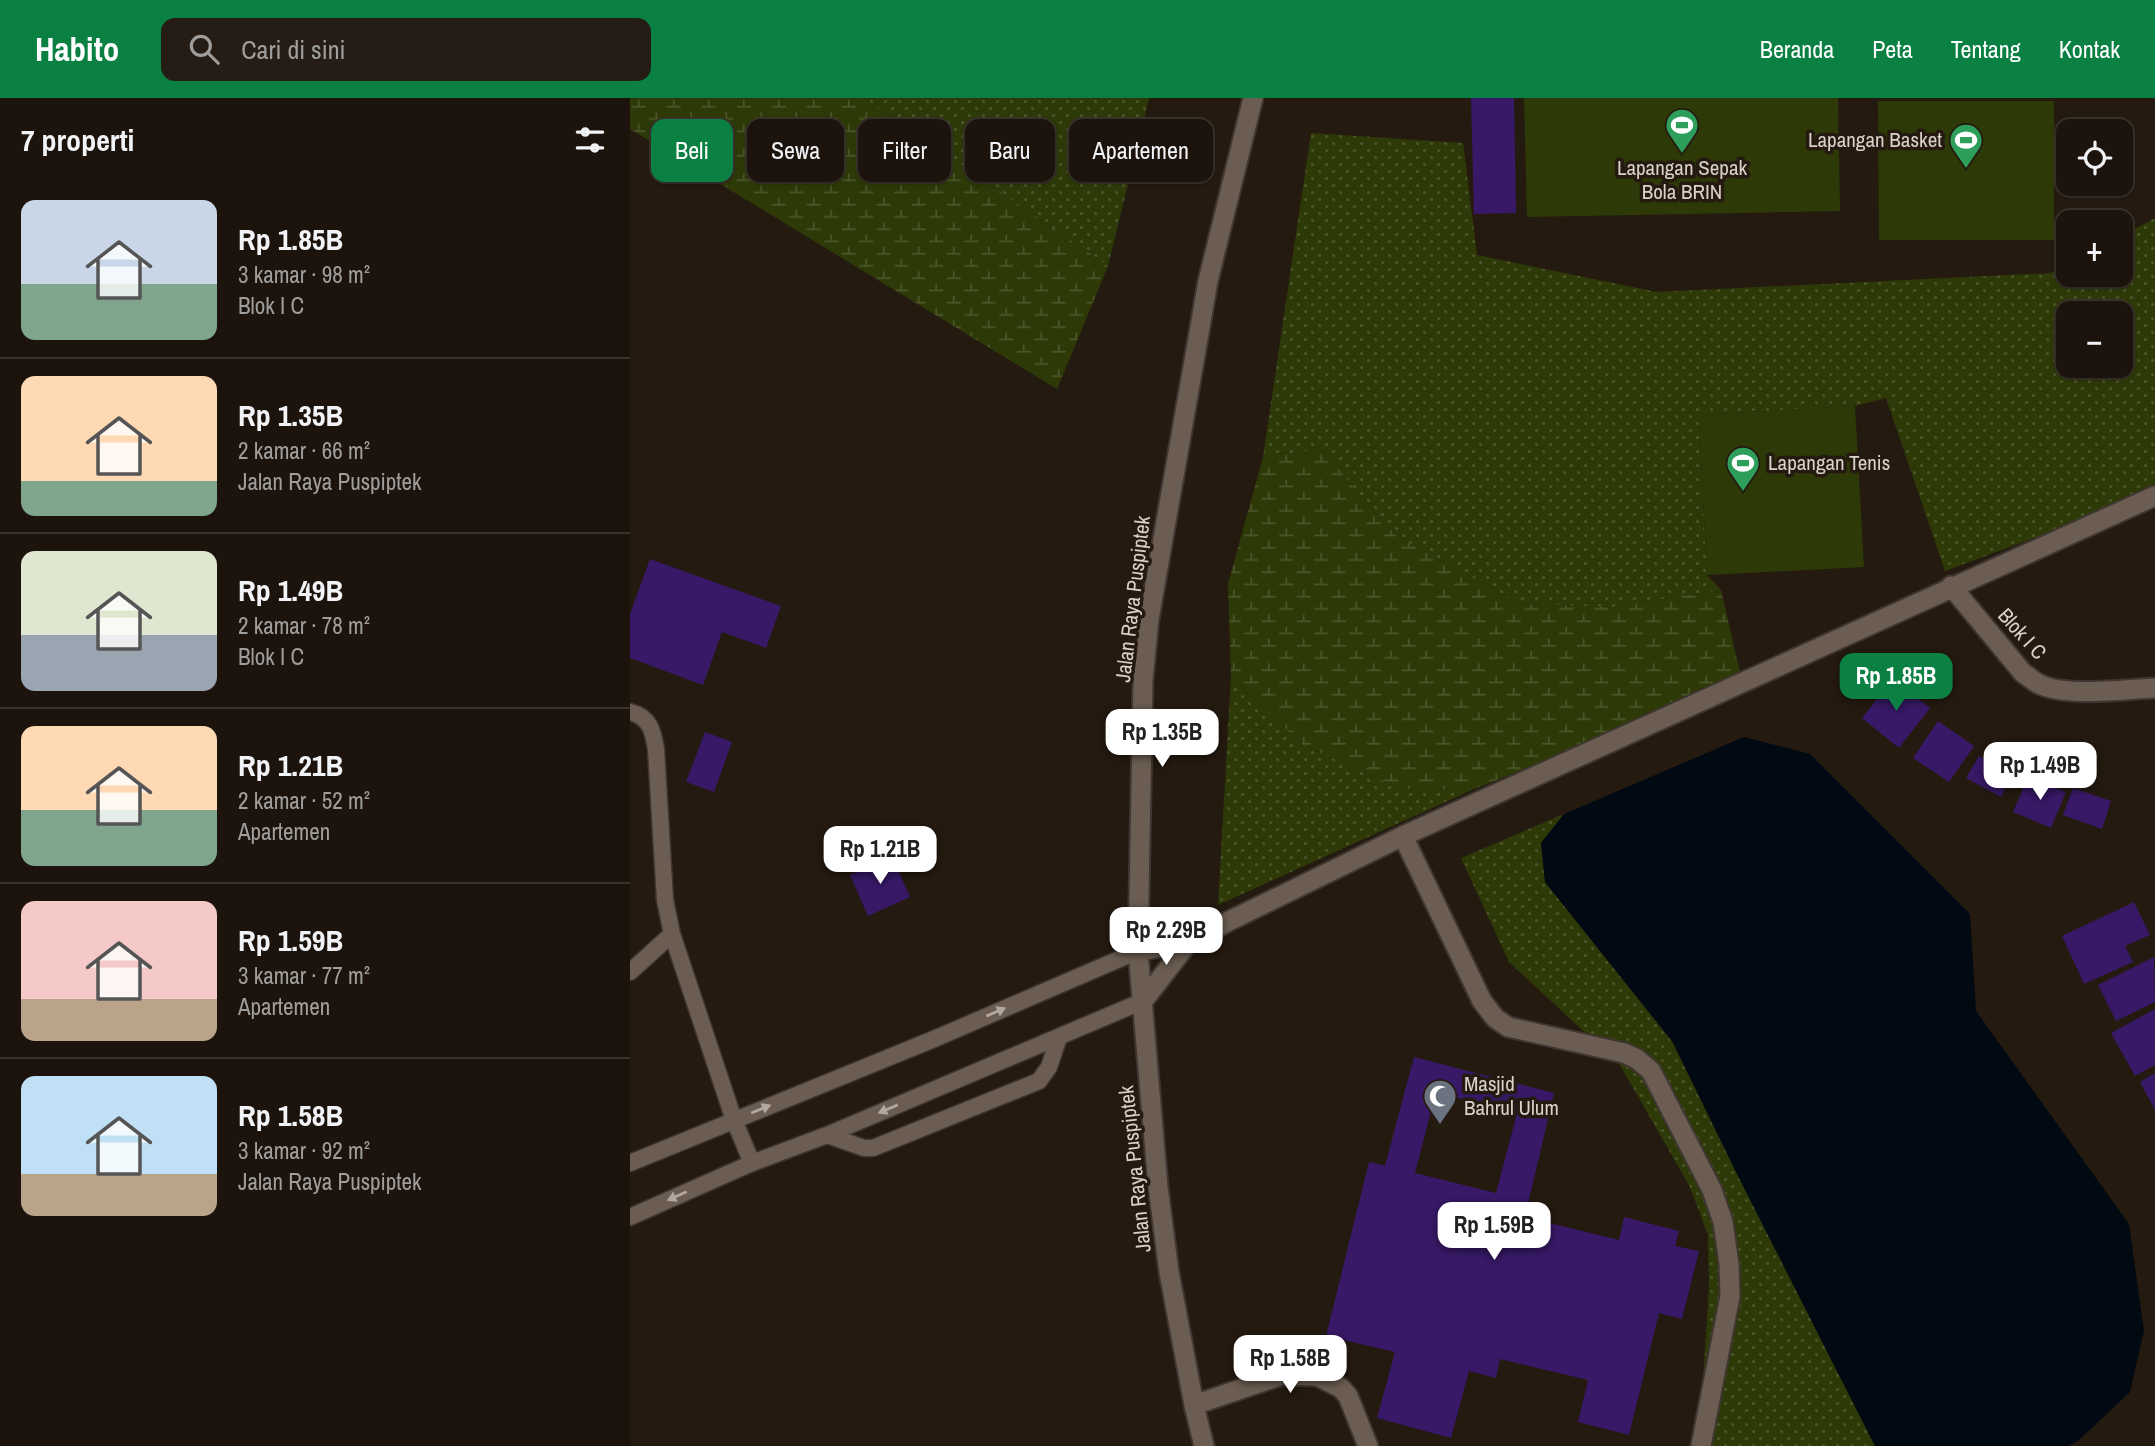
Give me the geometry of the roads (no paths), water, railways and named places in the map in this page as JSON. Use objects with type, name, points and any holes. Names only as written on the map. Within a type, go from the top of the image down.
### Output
[{"type":"street","name":"Jalan Raya Puspiptek","points":[[1204,1446],[1169,1272],[1158,1187],[1138,951],[1143,680],[1149,619],[1208,281],[1253,98]]},
{"type":"street","points":[[1138,951],[1188,943],[1403,836],[2155,496]]},
{"type":"street","name":"Blok I C","points":[[1951,586],[2023,673],[2039,684],[2078,691],[2155,688]]},
{"type":"street","points":[[1403,836],[1482,1001],[1495,1018],[1507,1027],[1637,1059],[1651,1071],[1712,1190],[1723,1222],[1730,1296],[1701,1446]]},
{"type":"street","points":[[1143,1001],[1188,943]]},
{"type":"street","points":[[1194,1405],[1283,1375],[1317,1376],[1341,1388],[1348,1396],[1368,1446]]},
{"type":"lane","points":[[630,712],[648,721],[656,749],[665,900],[672,934],[734,1120],[752,1163]]},
{"type":"lane","points":[[630,972],[672,934]]},
{"type":"lane","points":[[630,1163],[933,1039],[1138,951]]},
{"type":"lane","points":[[630,1217],[752,1163],[827,1135],[1143,1001]]},
{"type":"lane","points":[[827,1135],[864,1148],[873,1148],[1039,1081],[1049,1067],[1059,1037]]},
{"type":"place","name":"Lapangan Sepak Bola BRIN","points":[[1682,155]]},
{"type":"place","name":"Lapangan Basket","points":[[1966,170]]},
{"type":"place","name":"Lapangan Tenis","points":[[1743,493]]},
{"type":"place","name":"Masjid Bahrul Ulum","points":[[1440,1126]]}]
